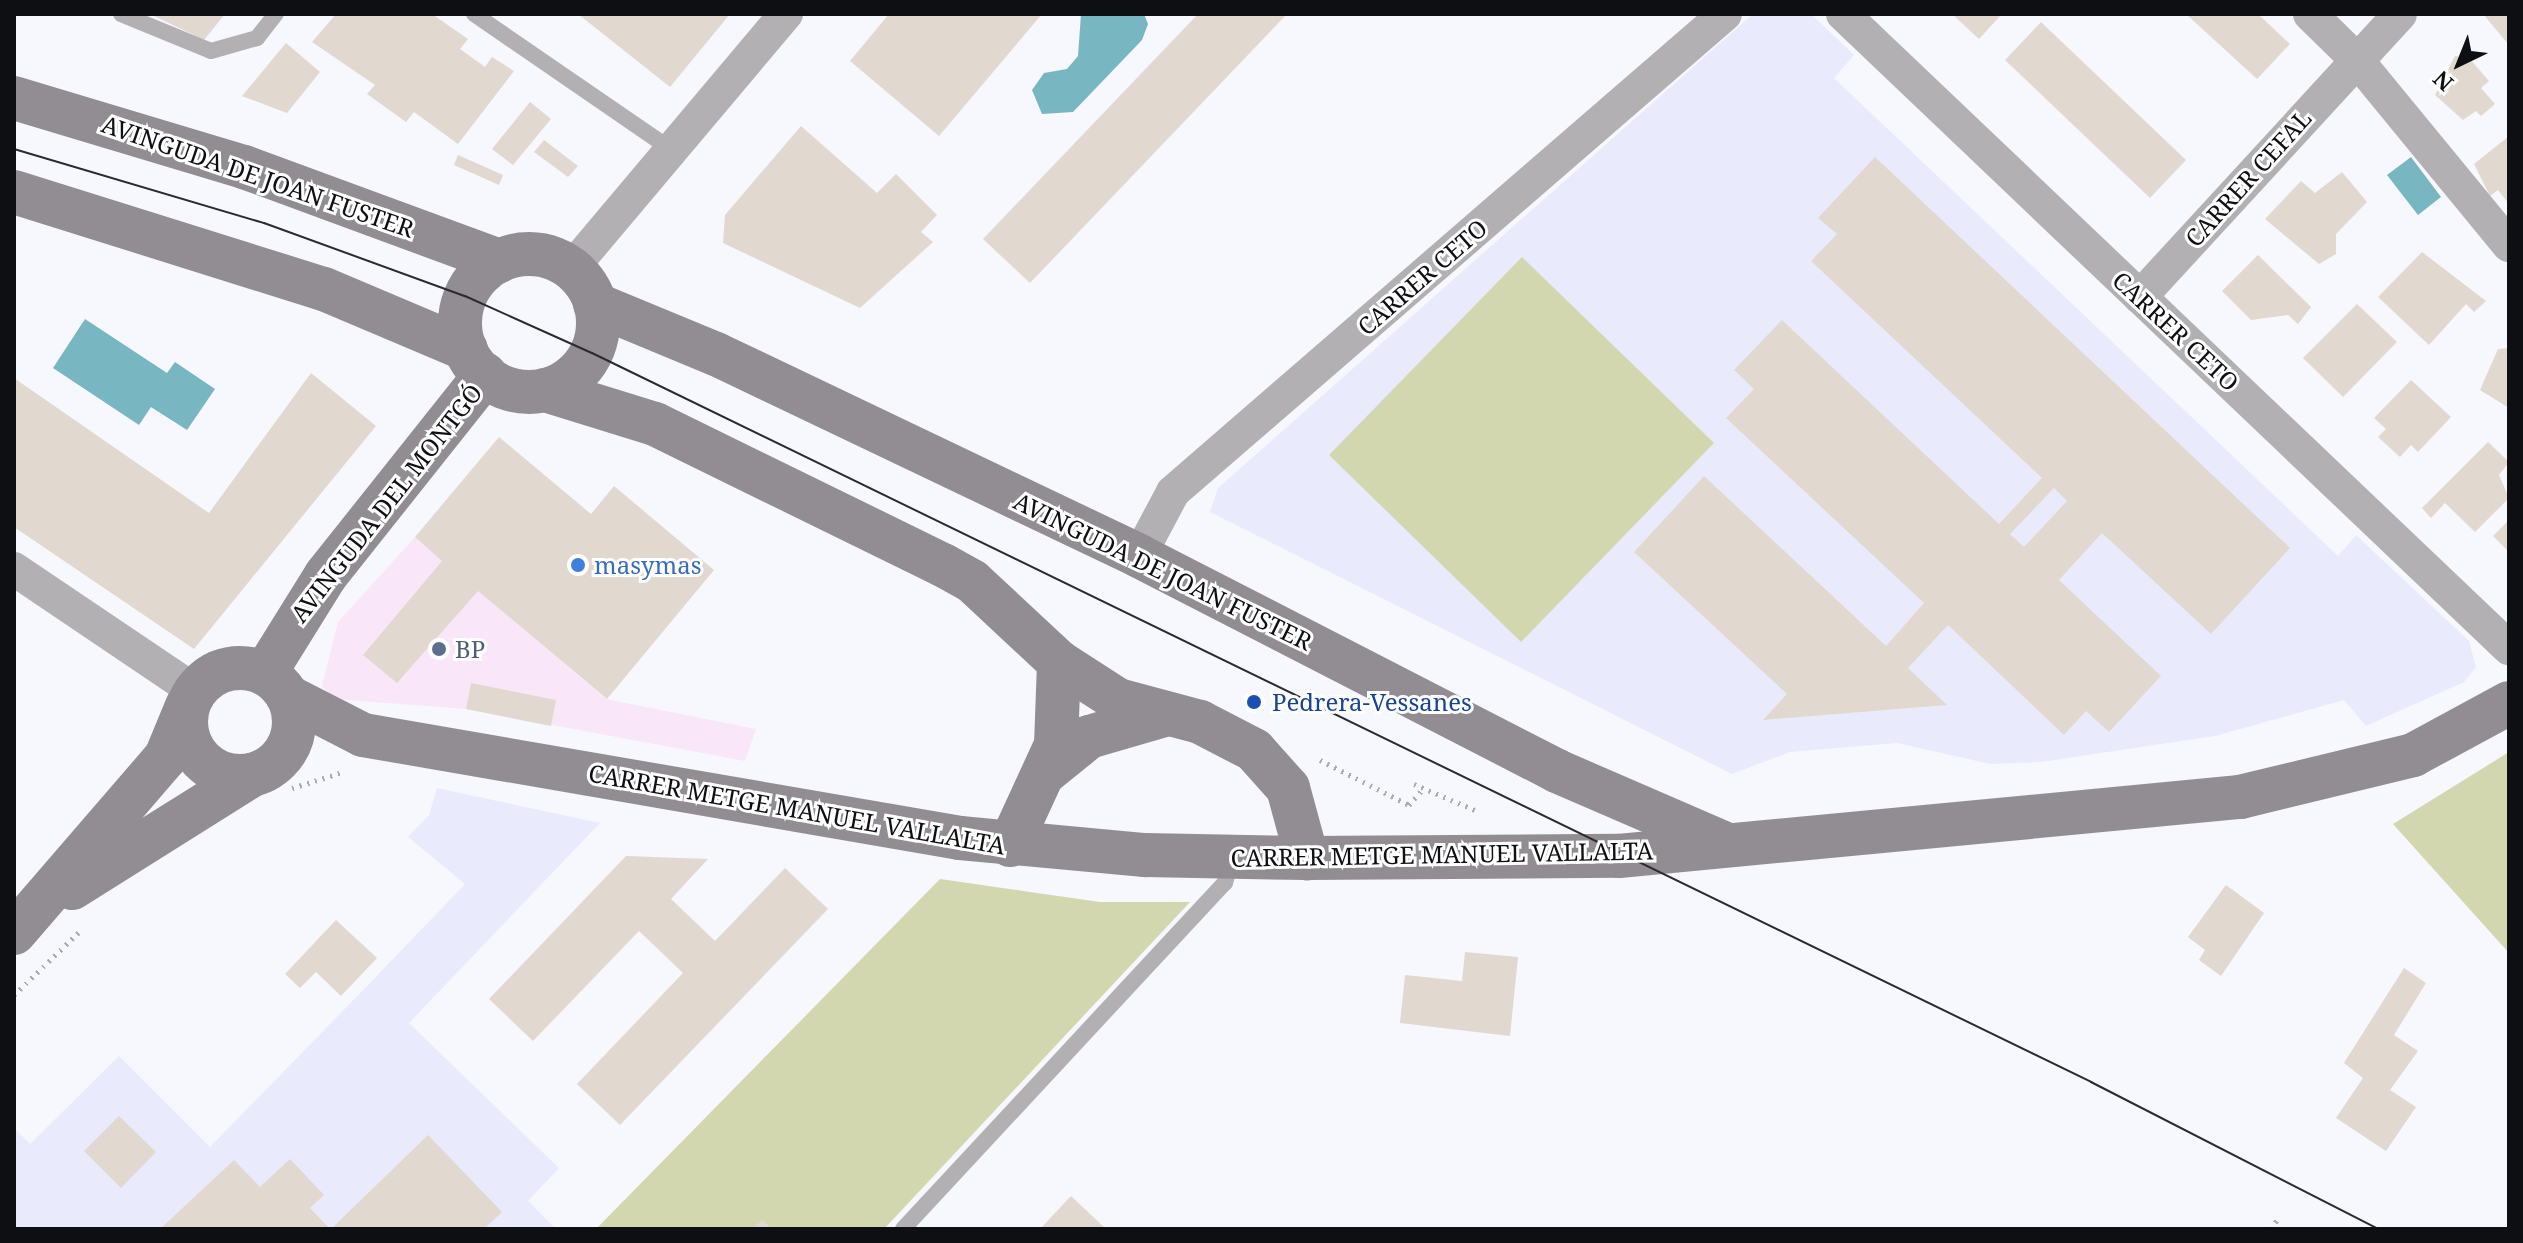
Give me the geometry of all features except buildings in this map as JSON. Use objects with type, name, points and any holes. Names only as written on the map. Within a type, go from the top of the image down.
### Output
[{"type":"main road","name":"AVINGUDA DE JOAN FUSTER","points":[[14,98],[229,162],[499,261]]},
{"type":"main road","points":[[14,192],[324,289],[475,362],[515,390],[545,390],[655,424],[943,565],[972,581],[1059,662],[1118,700],[1232,738],[1274,769],[1295,806],[1307,858]]},
{"type":"main road","points":[[475,362],[465,296],[499,261],[536,254],[571,269],[595,304],[592,353],[573,377],[545,390]]},
{"type":"main road","name":"AVINGUDA DE JOAN FUSTER","points":[[595,304],[716,354],[1139,556],[1557,771],[1728,845]]},
{"type":"main road","name":"AVINGUDA DEL MONTGÓ","points":[[277,685],[326,575],[475,362]]},
{"type":"main road","points":[[1010,845],[1047,771],[1056,745],[1059,662]]},
{"type":"main road","points":[[227,669],[277,685],[295,728],[262,771],[24,923],[166,757],[191,698],[227,669]]},
{"type":"main road","name":"CARRER METGE MANUEL VALLALTA","points":[[277,685],[363,735],[1010,845],[1307,858],[1619,856],[2064,819],[2256,794],[2413,755],[2509,703]]},
{"type":"main road","points":[[191,698],[194,752],[220,773],[262,771]]},
{"type":"main road","points":[[1047,771],[1089,737],[1169,715]]},
{"type":"main road","name":"CARRER METGE MANUEL VALLALTA","points":[[262,771],[363,735]]},
{"type":"street","points":[[571,269],[786,14]]},
{"type":"street","name":"CARRER CETO","points":[[1139,556],[1173,492],[1725,14]]},
{"type":"street","name":"CARRER CETO","points":[[1843,14],[2509,648]]},
{"type":"street","points":[[2310,14],[2356,59],[2509,245]]},
{"type":"street","name":"CARRER CEFAL","points":[[2140,297],[2400,14]]},
{"type":"street","points":[[14,569],[191,698]]},
{"type":"lane","points":[[121,14],[211,51],[257,38],[276,14]]},
{"type":"lane","points":[[474,14],[672,150]]},
{"type":"lane","points":[[903,1229],[1225,883],[1232,856]]},
{"type":"path","points":[[1312,756],[1409,805],[1424,788]]},
{"type":"path","points":[[1414,784],[1475,810]]},
{"type":"path","points":[[2271,1229],[2277,1220]]},
{"type":"shaded area","points":[[1753,14],[1811,14],[1854,55],[1834,78],[2338,556],[2356,535],[2469,641],[2476,667],[2464,682],[2366,726],[2344,700],[2215,736],[2041,762],[1990,764],[1897,743],[1790,752],[1732,774],[1210,512],[1218,488]]},
{"type":"shaded area","name":"BP","points":[[415,537],[606,699],[756,729],[745,761],[466,709],[333,699],[322,686],[338,622]]},
{"type":"shaded area","points":[[437,788],[600,823],[409,1023],[559,1168],[528,1201],[556,1229],[14,1229],[14,1128],[30,1144],[119,1056],[210,1147],[465,884],[408,837],[429,815]]},
{"type":"green space","points":[[1522,257],[1714,443],[1521,642],[1329,455]]},
{"type":"green space","points":[[2509,752],[2509,953],[2393,824]]},
{"type":"green space","points":[[940,879],[1100,902],[1190,902],[884,1229],[596,1229]]},
{"type":"water","points":[[1081,14],[1144,14],[1148,24],[1142,40],[1073,112],[1042,114],[1032,90],[1044,73],[1067,69],[1078,56]]},
{"type":"water","points":[[2411,157],[2441,197],[2418,215],[2387,175]]},
{"type":"water","points":[[85,319],[167,373],[175,362],[215,389],[187,430],[151,407],[139,425],[53,368]]},
{"type":"tram line","points":[[14,149],[264,223],[465,296],[592,353],[2091,1082],[2378,1229]]},
{"type":"place","name":"masymas","points":[[578,565]]},
{"type":"place","name":"BP","points":[[439,649]]},
{"type":"place","name":"Pedrera-Vessanes","points":[[1254,702]]}]
